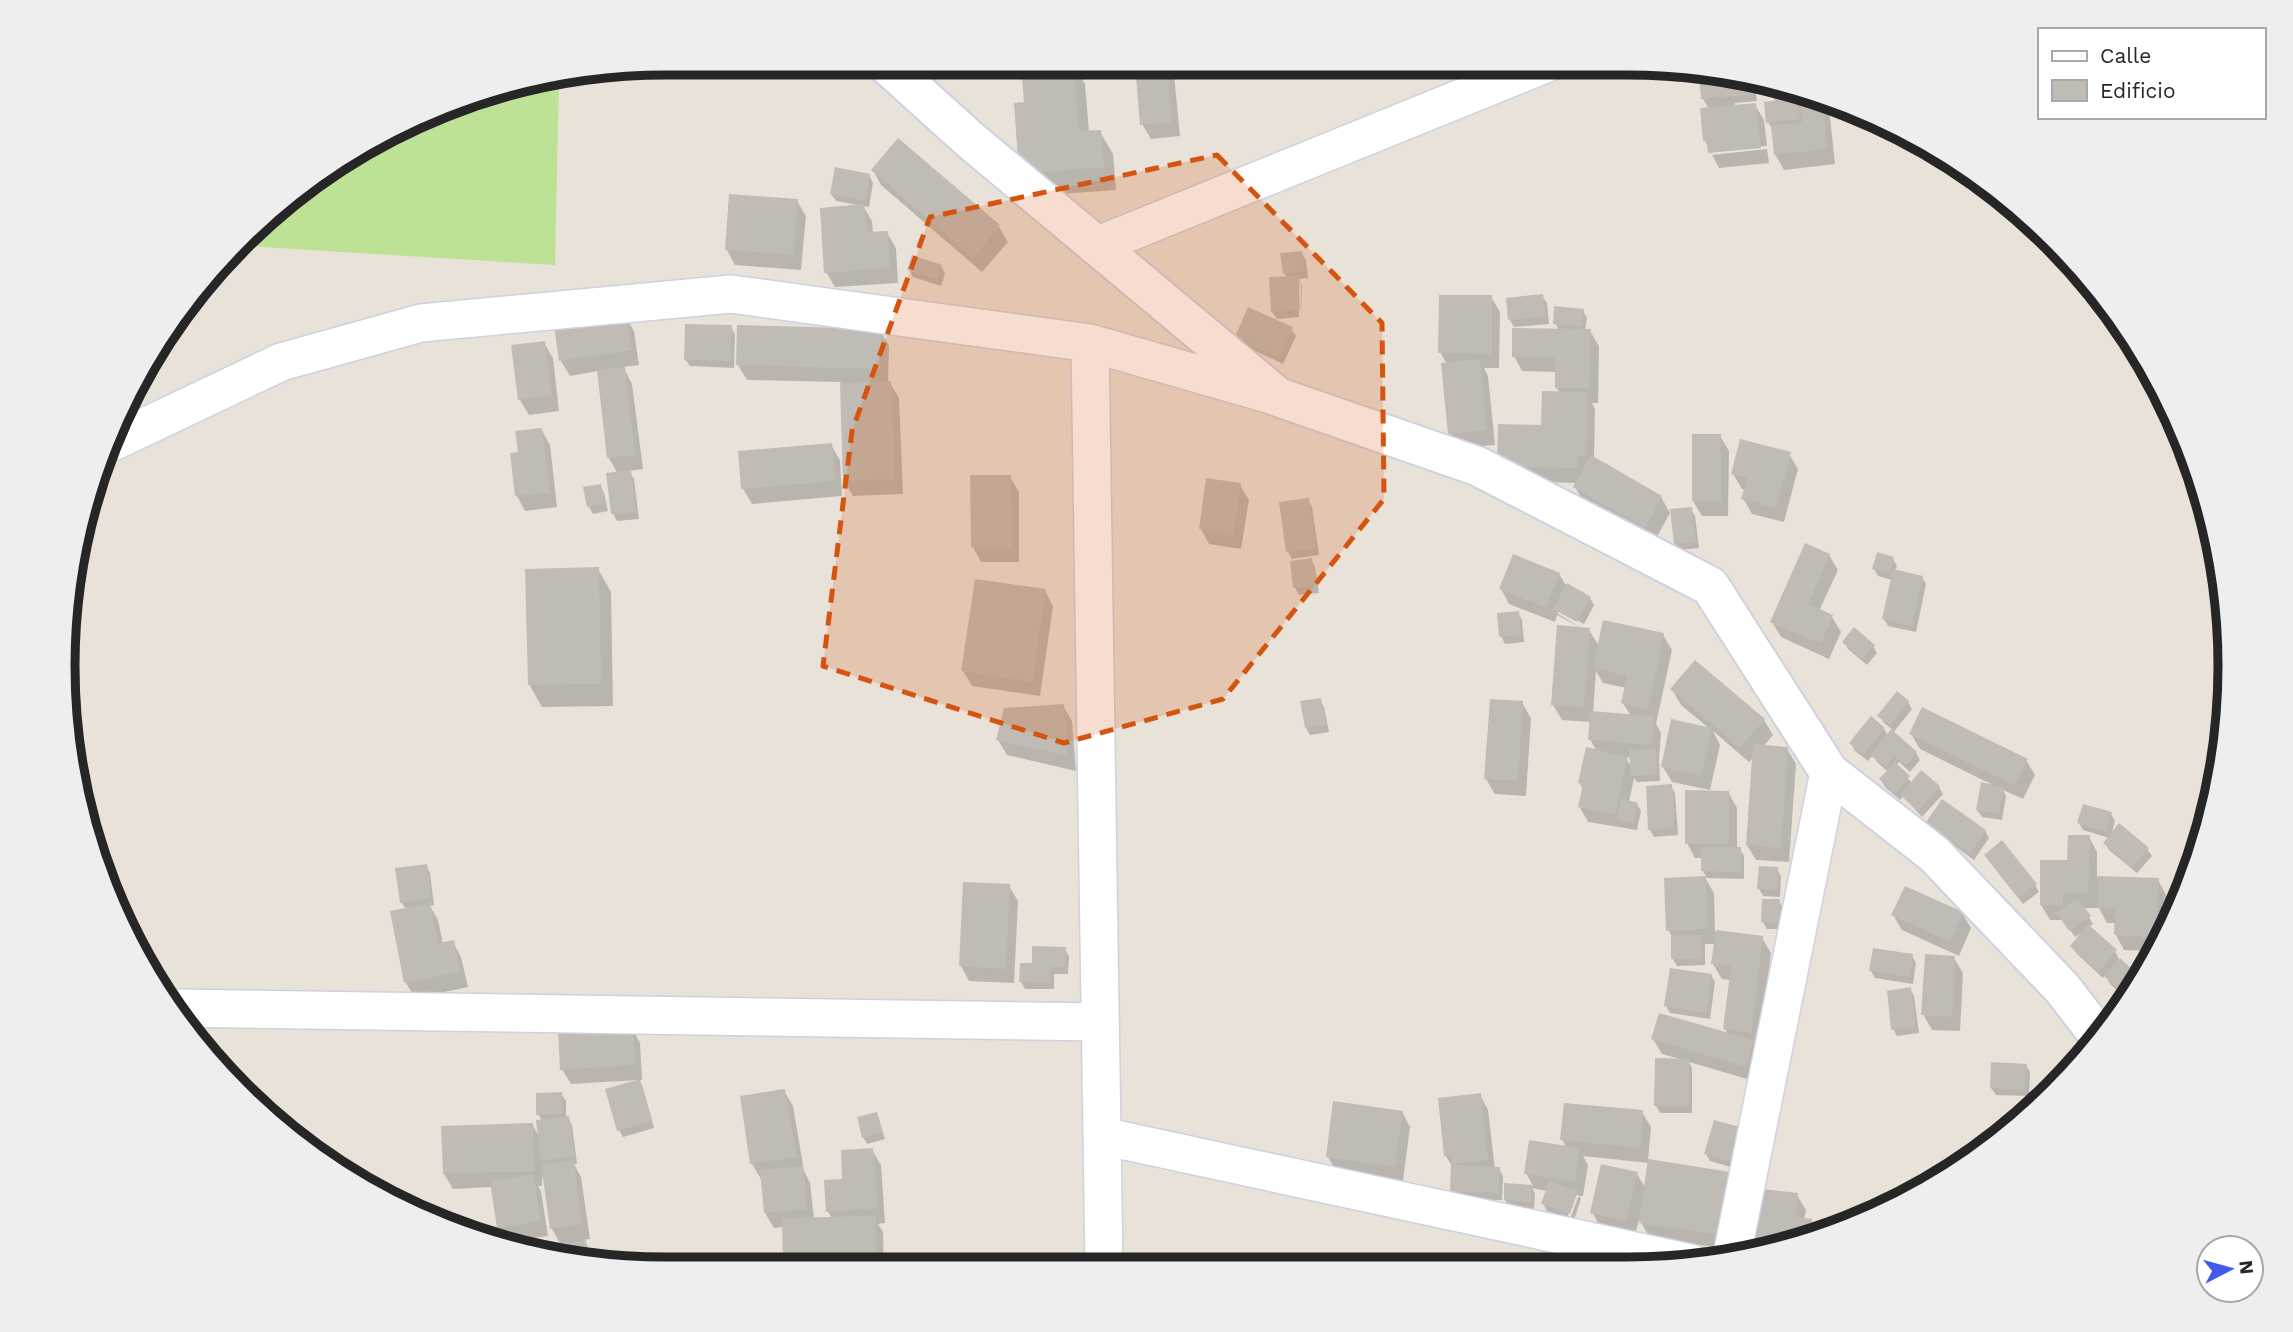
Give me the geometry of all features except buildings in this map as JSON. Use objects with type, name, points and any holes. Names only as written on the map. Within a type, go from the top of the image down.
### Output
[{"type":"street","points":[[898,75],[969,139],[1278,397]]},
{"type":"street","points":[[1096,246],[1518,75]]},
{"type":"street","points":[[121,438],[281,362],[421,323],[731,294],[1090,343],[1278,397],[1477,466],[1710,586],[1829,772],[1934,854],[2062,988],[2094,1029]]},
{"type":"street","points":[[1090,343],[1104,1257]]},
{"type":"street","points":[[1734,1247],[1829,772]]},
{"type":"street","points":[[185,1008],[1100,1022]]},
{"type":"street","points":[[1102,1136],[1656,1256]]},
{"type":"highlighted area","points":[[1217,155],[1382,323],[1384,499],[1223,699],[1064,743],[823,666],[852,431],[930,217]]},
{"type":"green space","points":[[559,86],[555,265],[250,246],[306,197],[371,154],[405,136],[476,107],[513,95]]}]
